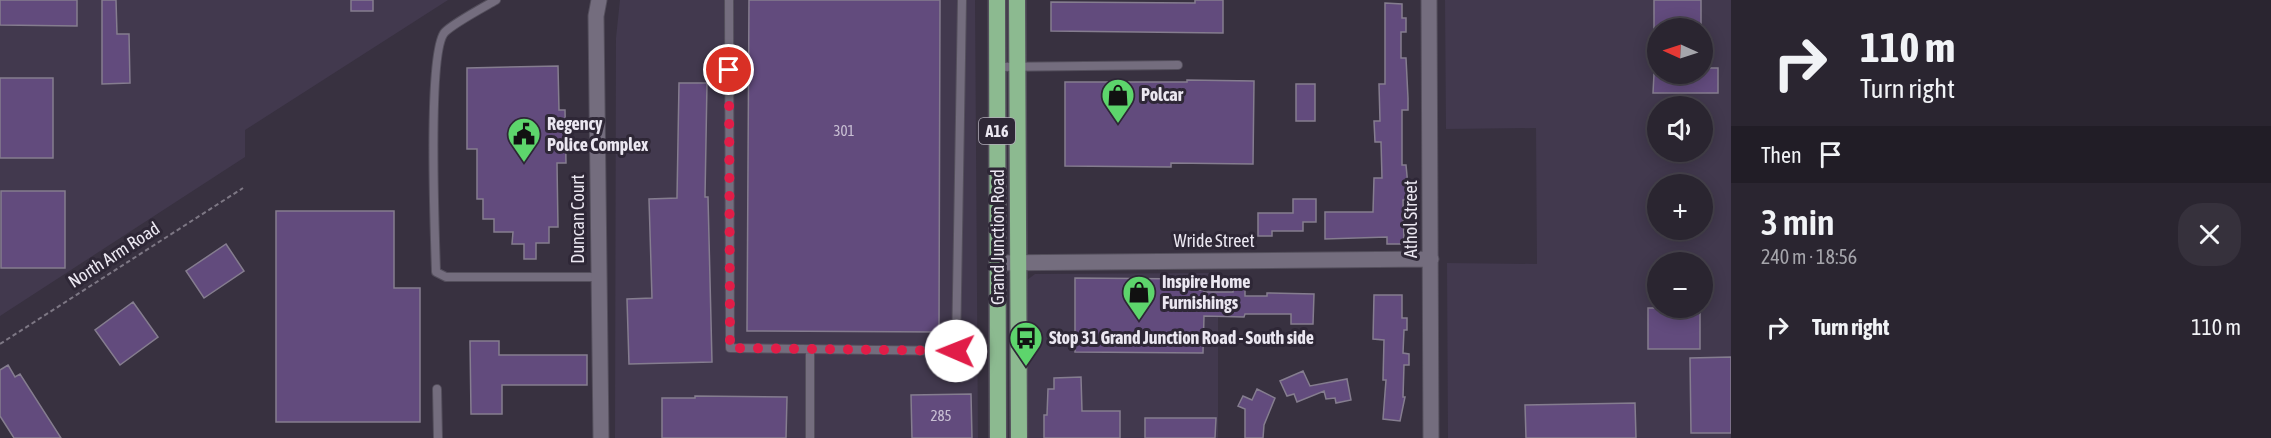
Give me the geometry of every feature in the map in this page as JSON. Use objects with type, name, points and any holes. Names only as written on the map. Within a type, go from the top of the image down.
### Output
[{"type":"highway","name":"Grand Junction Road","points":[[996,0],[998,438]]},
{"type":"highway","name":"Grand Junction Road","points":[[1017,0],[1019,438]]},
{"type":"street","name":"Duncan Court","points":[[599,0],[596,16],[601,438]]},
{"type":"street","name":"Athol Street","points":[[1429,0],[1431,438]]},
{"type":"street","name":"Wride Street","points":[[998,263],[1431,259]]},
{"type":"lane","points":[[496,0],[445,32],[439,44],[434,88],[435,273],[446,277],[598,277]]},
{"type":"lane","points":[[729,0],[730,348],[956,351],[962,0]]},
{"type":"lane","points":[[997,66],[1178,65]]},
{"type":"lane","points":[[810,349],[810,438]]},
{"type":"lane","points":[[437,389],[438,438]]},
{"type":"path","name":"North Arm Road","points":[[0,344],[243,188]]},
{"type":"shaded area","points":[[0,0],[448,0],[245,130],[245,157],[0,316]]},
{"type":"shaded area","points":[[620,0],[975,0],[978,438],[615,438],[616,38]]},
{"type":"shaded area","points":[[1445,0],[1731,0],[1731,438],[1448,438],[1447,263],[1537,264],[1536,128],[1446,129]]},
{"type":"shaded area","points":[[1218,273],[1218,438],[1029,438],[1027,280],[1035,274]]},
{"type":"building","points":[[0,0],[77,0],[77,26],[0,25]]},
{"type":"building","points":[[102,0],[116,0],[117,34],[129,34],[130,83],[102,84]]},
{"type":"building","points":[[351,0],[373,0],[373,11],[351,11]]},
{"type":"building","points":[[749,0],[940,0],[939,332],[747,331]]},
{"type":"building","points":[[1195,0],[1223,0],[1223,33],[1051,31],[1051,2],[1195,3]]},
{"type":"building","points":[[1654,0],[1701,0],[1701,18],[1654,18]]},
{"type":"building","points":[[1385,3],[1402,4],[1402,18],[1406,18],[1406,32],[1401,32],[1401,58],[1406,58],[1408,98],[1408,110],[1402,110],[1402,165],[1406,165],[1408,186],[1408,200],[1403,200],[1404,244],[1387,244],[1387,237],[1325,239],[1325,212],[1373,212],[1374,178],[1382,178],[1381,142],[1375,142],[1374,121],[1380,121],[1379,84],[1385,84]]},
{"type":"building","name":"Regency Police Complex","points":[[558,66],[559,110],[565,110],[566,163],[557,163],[558,227],[549,227],[549,243],[536,243],[536,259],[524,259],[524,244],[512,244],[513,232],[494,232],[494,219],[483,219],[483,199],[477,199],[477,149],[467,149],[467,68]]},
{"type":"building","points":[[1713,68],[1718,68],[1718,93],[1653,93],[1653,84],[1713,84]]},
{"type":"building","points":[[0,78],[53,78],[53,158],[0,158]]},
{"type":"building","points":[[1187,80],[1254,81],[1253,164],[1171,163],[1171,167],[1065,166],[1065,82],[1187,82]]},
{"type":"building","points":[[679,83],[707,83],[705,197],[708,197],[712,362],[629,364],[627,299],[652,298],[649,199],[677,198]]},
{"type":"building","points":[[1296,84],[1315,84],[1315,121],[1296,121]]},
{"type":"building","points":[[1,191],[65,191],[65,268],[1,268]]},
{"type":"building","points":[[1293,199],[1316,199],[1316,222],[1303,222],[1303,231],[1272,231],[1272,236],[1258,236],[1258,213],[1293,213]]},
{"type":"building","points":[[276,211],[394,211],[394,288],[420,288],[420,422],[276,422]]},
{"type":"building","points":[[226,244],[244,271],[204,298],[186,271]]},
{"type":"building","name":"Inspire Home Furnishings","points":[[1075,278],[1191,279],[1191,290],[1204,290],[1204,292],[1233,292],[1233,289],[1245,289],[1245,296],[1267,296],[1267,293],[1314,294],[1313,324],[1291,324],[1291,314],[1245,314],[1244,317],[1204,316],[1203,353],[1075,352]]},
{"type":"building","points":[[1374,295],[1402,295],[1402,318],[1407,318],[1403,353],[1409,354],[1409,365],[1404,365],[1403,397],[1405,397],[1400,421],[1383,419],[1386,380],[1383,380],[1384,340],[1373,339]]},
{"type":"building","points":[[133,302],[158,337],[120,365],[95,330]]},
{"type":"building","points":[[1648,318],[1700,318],[1700,349],[1648,349]]},
{"type":"building","points":[[470,341],[499,341],[499,355],[587,355],[587,385],[502,385],[502,414],[471,414]]},
{"type":"building","points":[[1731,357],[1731,433],[1691,433],[1690,358]]},
{"type":"building","points":[[8,365],[15,377],[20,374],[61,438],[14,438],[0,416],[0,370]]},
{"type":"building","points":[[1303,371],[1310,386],[1347,379],[1351,400],[1336,403],[1335,398],[1326,399],[1324,391],[1297,402],[1294,394],[1287,396],[1280,381]]},
{"type":"building","points":[[1081,377],[1082,411],[1120,411],[1120,438],[1044,438],[1044,415],[1047,415],[1048,389],[1054,389],[1054,378]]},
{"type":"building","points":[[1257,389],[1275,398],[1264,425],[1263,438],[1245,438],[1245,409],[1238,406],[1243,396],[1252,400]]},
{"type":"building","points":[[971,394],[972,438],[912,438],[911,395]]},
{"type":"building","points":[[695,396],[787,397],[786,438],[662,438],[662,398],[695,398]]},
{"type":"building","points":[[1635,403],[1636,438],[1526,438],[1525,405]]},
{"type":"building","points":[[1145,418],[1216,418],[1215,438],[1145,438]]},
{"type":"place","name":"Polcar","points":[[1118,124]]},
{"type":"place","name":"Regency Police Complex","points":[[524,163]]},
{"type":"place","name":"Inspire Home Furnishings","points":[[1139,321]]},
{"type":"place","name":"Stop 31 Grand Junction Road - South side","points":[[1026,367]]},
{"type":"route","points":[[729,70],[730,348],[956,351]]}]
